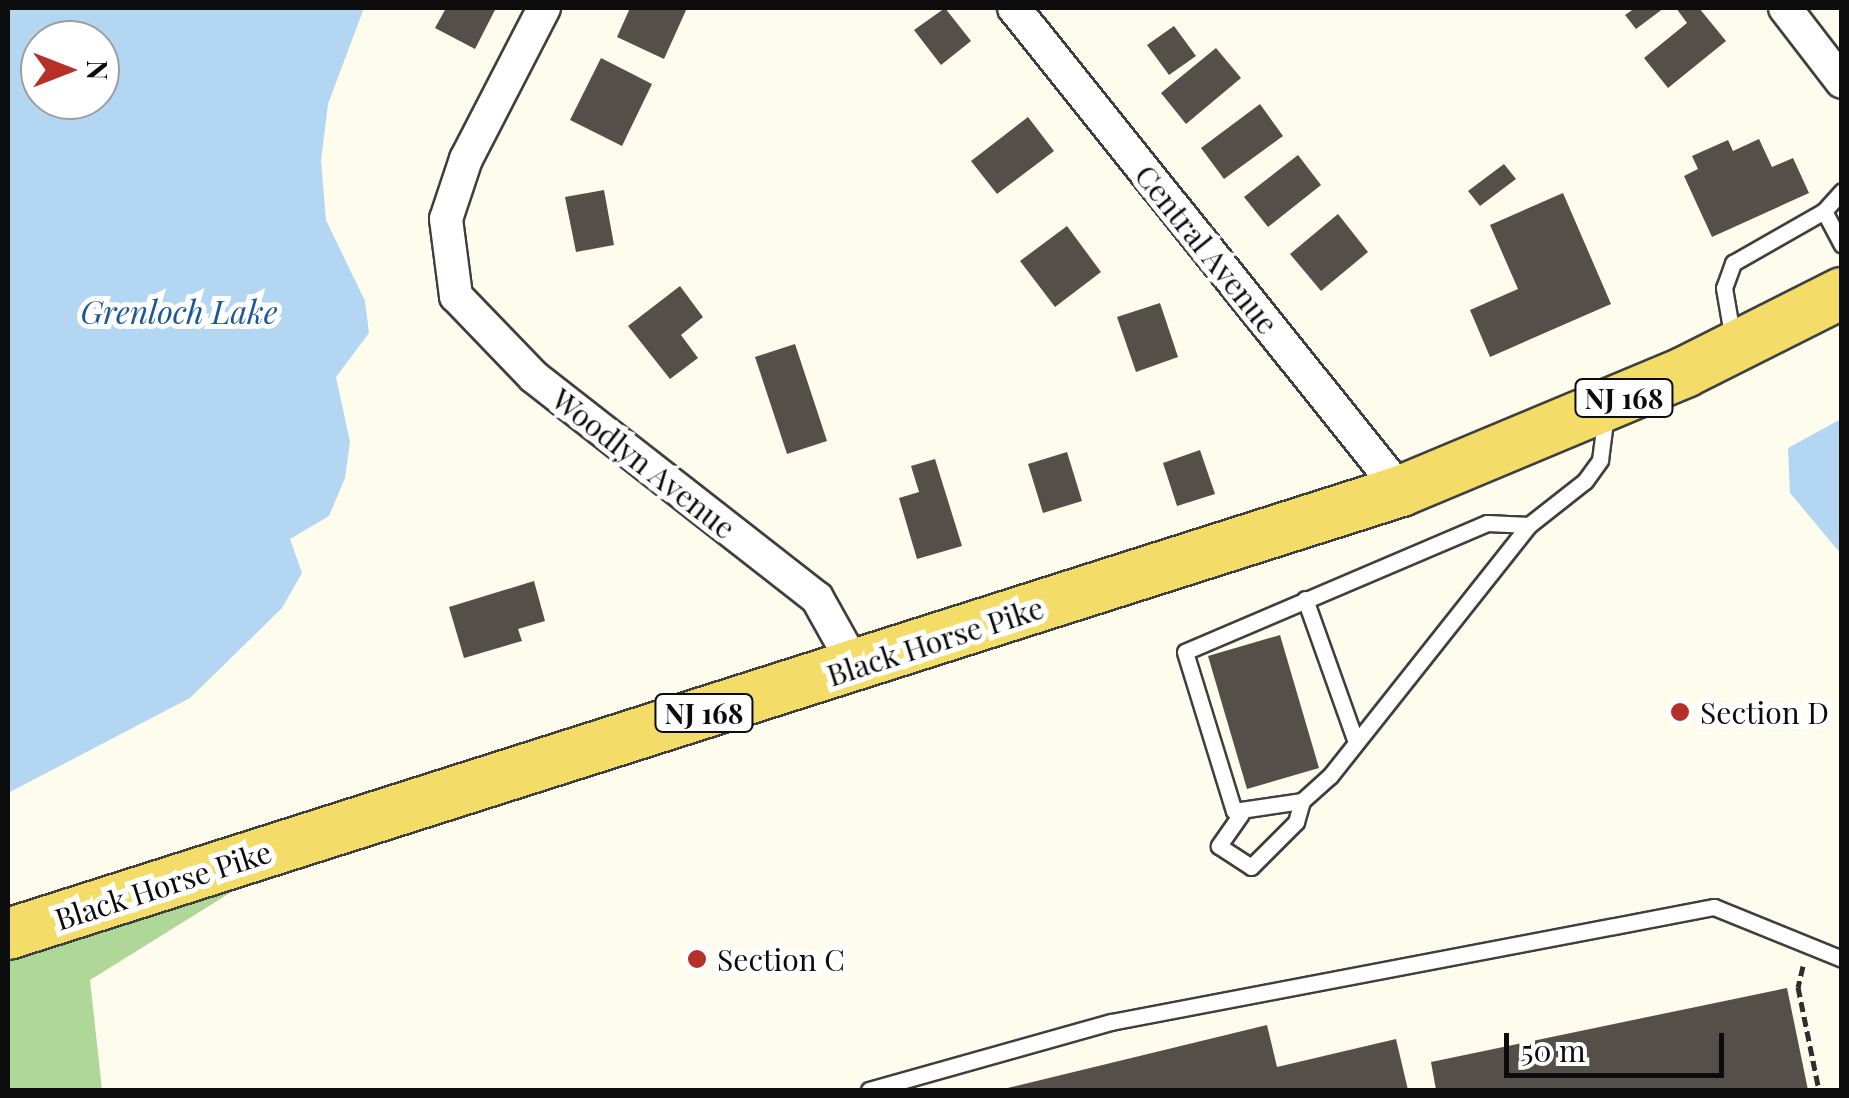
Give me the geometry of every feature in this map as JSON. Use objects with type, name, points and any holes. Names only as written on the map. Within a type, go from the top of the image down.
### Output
[{"type":"main road","name":"Black Horse Pike","points":[[8,934],[1401,491],[1735,348],[1842,294]]},
{"type":"street","name":"Woodlyn Avenue","points":[[544,8],[466,159],[444,251],[456,296],[482,330],[817,598],[854,666]]},
{"type":"street","name":"Central Avenue","points":[[1014,8],[1401,491]]},
{"type":"street","points":[[1785,8],[1842,82]]},
{"type":"lane","points":[[1735,348],[1724,288],[1733,263],[1824,211],[1842,191]]},
{"type":"lane","points":[[1824,211],[1842,246]]},
{"type":"lane","points":[[1302,801],[1241,814],[1220,846],[1251,867],[1296,822],[1302,801],[1356,742],[1529,525],[1600,460],[1607,405]]},
{"type":"lane","points":[[1241,814],[1228,804],[1185,652],[1487,523],[1529,525]]},
{"type":"lane","points":[[1302,600],[1356,742]]},
{"type":"lane","points":[[869,1090],[1111,1022],[1714,908],[1842,959]]},
{"type":"path","points":[[1808,944],[1798,986],[1819,1090]]},
{"type":"green space","points":[[325,834],[90,980],[102,1090],[8,1090],[8,934]]},
{"type":"water","name":"Grenloch Lake","points":[[8,8],[364,8],[328,104],[321,161],[326,220],[365,301],[369,333],[336,377],[350,442],[345,478],[329,516],[290,539],[302,573],[282,608],[190,698],[8,793]]},
{"type":"water","points":[[1841,419],[1841,554],[1790,493],[1788,448]]},
{"type":"building","points":[[446,8],[496,8],[475,49],[435,28]]},
{"type":"building","points":[[630,8],[687,8],[664,59],[617,37]]},
{"type":"building","points":[[945,8],[971,41],[941,65],[914,30]]},
{"type":"building","points":[[1635,8],[1664,8],[1636,29],[1625,15]]},
{"type":"building","points":[[1676,8],[1699,8],[1726,41],[1668,88],[1644,58],[1687,23]]},
{"type":"building","points":[[1174,26],[1196,56],[1169,75],[1147,45]]},
{"type":"building","points":[[1216,48],[1241,78],[1186,124],[1161,93]]},
{"type":"building","points":[[601,58],[652,84],[622,146],[570,120]]},
{"type":"building","points":[[1260,104],[1283,136],[1224,179],[1201,148]]},
{"type":"building","points":[[1028,117],[1054,151],[997,194],[971,161]]},
{"type":"building","points":[[1759,139],[1772,167],[1793,158],[1809,193],[1712,237],[1684,176],[1698,169],[1692,156],[1728,140],[1733,151]]},
{"type":"building","points":[[1298,155],[1321,185],[1268,227],[1244,197]]},
{"type":"building","points":[[1504,164],[1516,179],[1480,206],[1468,191]]},
{"type":"building","points":[[604,190],[614,245],[576,252],[565,197]]},
{"type":"building","points":[[1563,193],[1611,304],[1490,357],[1470,310],[1518,289],[1490,225]]},
{"type":"building","points":[[1338,214],[1368,252],[1321,291],[1290,254]]},
{"type":"building","points":[[1067,226],[1101,272],[1055,307],[1020,261]]},
{"type":"building","points":[[680,286],[703,317],[681,335],[698,358],[670,379],[628,326]]},
{"type":"building","points":[[1160,303],[1178,357],[1136,372],[1117,317]]},
{"type":"building","points":[[795,344],[827,441],[787,454],[755,357]]},
{"type":"building","points":[[1200,450],[1215,494],[1177,506],[1163,463]]},
{"type":"building","points":[[1067,452],[1082,501],[1043,513],[1028,464]]},
{"type":"building","points":[[935,459],[962,546],[917,559],[899,498],[919,492],[911,466]]},
{"type":"building","points":[[534,581],[545,621],[518,629],[522,641],[464,658],[449,607]]},
{"type":"building","points":[[1280,635],[1319,768],[1247,789],[1208,656]]},
{"type":"building","points":[[1787,988],[1808,1090],[1436,1090],[1431,1062]]},
{"type":"building","points":[[1267,1025],[1277,1067],[1396,1039],[1408,1090],[999,1090]]},
{"type":"place","name":"Section D","points":[[1680,712]]},
{"type":"place","name":"Section C","points":[[697,959]]}]
